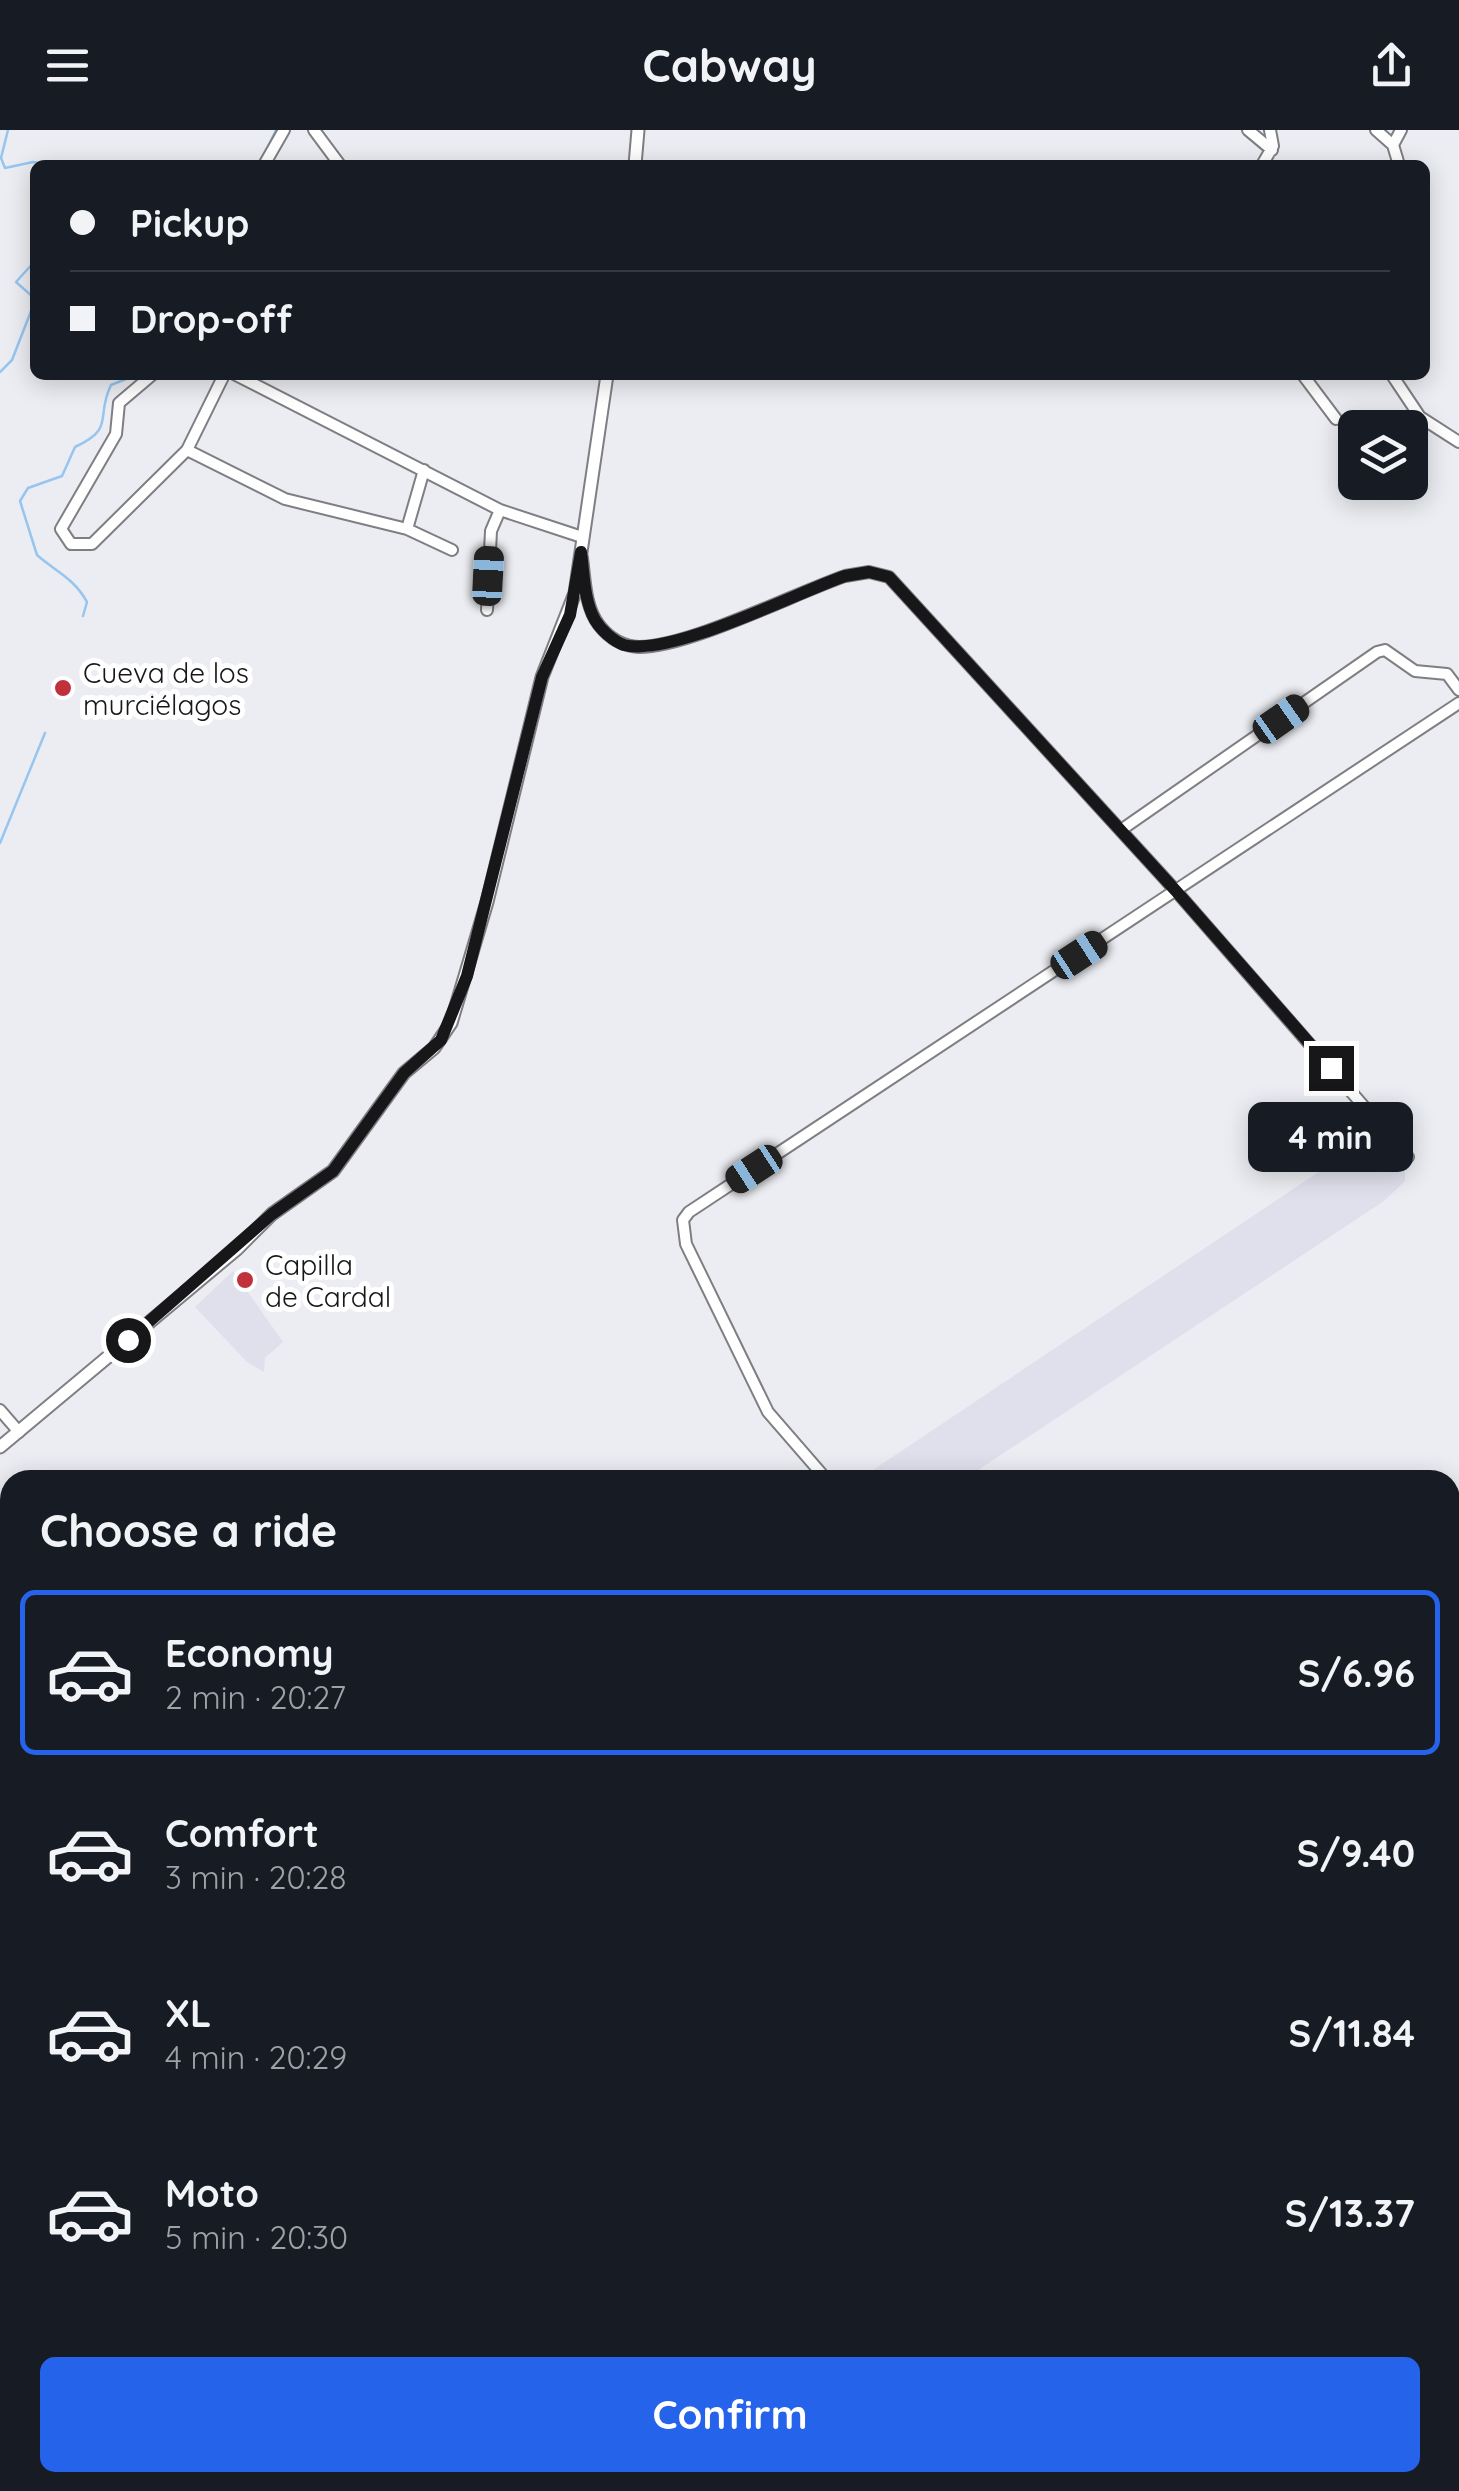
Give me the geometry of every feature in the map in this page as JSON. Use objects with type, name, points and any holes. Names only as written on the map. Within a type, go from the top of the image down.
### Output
[{"type":"street","points":[[267,160],[284,130]]},
{"type":"street","points":[[314,130],[336,160]]},
{"type":"street","points":[[635,160],[638,130]]},
{"type":"street","points":[[1248,130],[1272,150]]},
{"type":"street","points":[[1265,160],[1272,150],[1270,130]]},
{"type":"street","points":[[1376,130],[1393,145],[1398,160]]},
{"type":"street","points":[[1393,145],[1401,130]]},
{"type":"street","points":[[146,380],[119,403],[116,434],[61,529],[64,539],[79,547],[92,544],[186,450],[221,380]]},
{"type":"street","points":[[246,380],[500,510],[582,538]]},
{"type":"street","points":[[0,1447],[237,1249],[272,1214],[333,1171],[404,1073],[441,1040],[467,976],[542,677],[570,615],[605,380]]},
{"type":"street","points":[[1307,380],[1336,419]]},
{"type":"street","points":[[1395,380],[1420,417],[1459,442]]},
{"type":"street","points":[[186,450],[302,506],[407,529],[452,550]]},
{"type":"street","points":[[407,529],[424,470]]},
{"type":"street","points":[[487,610],[491,531],[500,510]]},
{"type":"street","points":[[581,552],[596,622],[620,644],[639,646],[671,643],[845,576],[869,572],[889,577],[1176,891],[1408,1157]]},
{"type":"street","points":[[1121,830],[1377,652],[1385,650],[1414,672],[1447,674],[1459,690]]},
{"type":"street","points":[[819,1470],[768,1412],[686,1244],[682,1220],[1459,702]]},
{"type":"street","points":[[0,1410],[19,1432]]},
{"type":"shaded area","points":[[1377,1133],[1405,1172],[1405,1181],[1384,1201],[978,1470],[873,1470]]},
{"type":"shaded area","points":[[233,1271],[283,1342],[265,1358],[264,1372],[247,1362],[195,1307]]},
{"type":"waterway","points":[[8,130],[1,158],[5,168],[30,163]]},
{"type":"waterway","points":[[262,159],[276,130]]},
{"type":"waterway","points":[[30,267],[16,282],[30,294]]},
{"type":"waterway","points":[[0,372],[12,360],[30,314]]},
{"type":"waterway","points":[[83,616],[87,602],[82,594],[37,555],[20,501],[28,488],[62,476],[75,447],[100,428],[111,385],[124,380]]},
{"type":"waterway","points":[[0,843],[45,733]]},
{"type":"place","name":"Cueva de los murciélagos","points":[[63,688]]},
{"type":"place","name":"Capilla de Cardal","points":[[245,1280]]},
{"type":"route","points":[[128,1340],[237,1249],[272,1214],[333,1171],[404,1073],[441,1040],[467,976],[542,677],[570,615],[581,552],[596,622],[620,644],[639,646],[671,643],[845,576],[869,572],[889,577],[1176,891],[1331,1068]]}]
